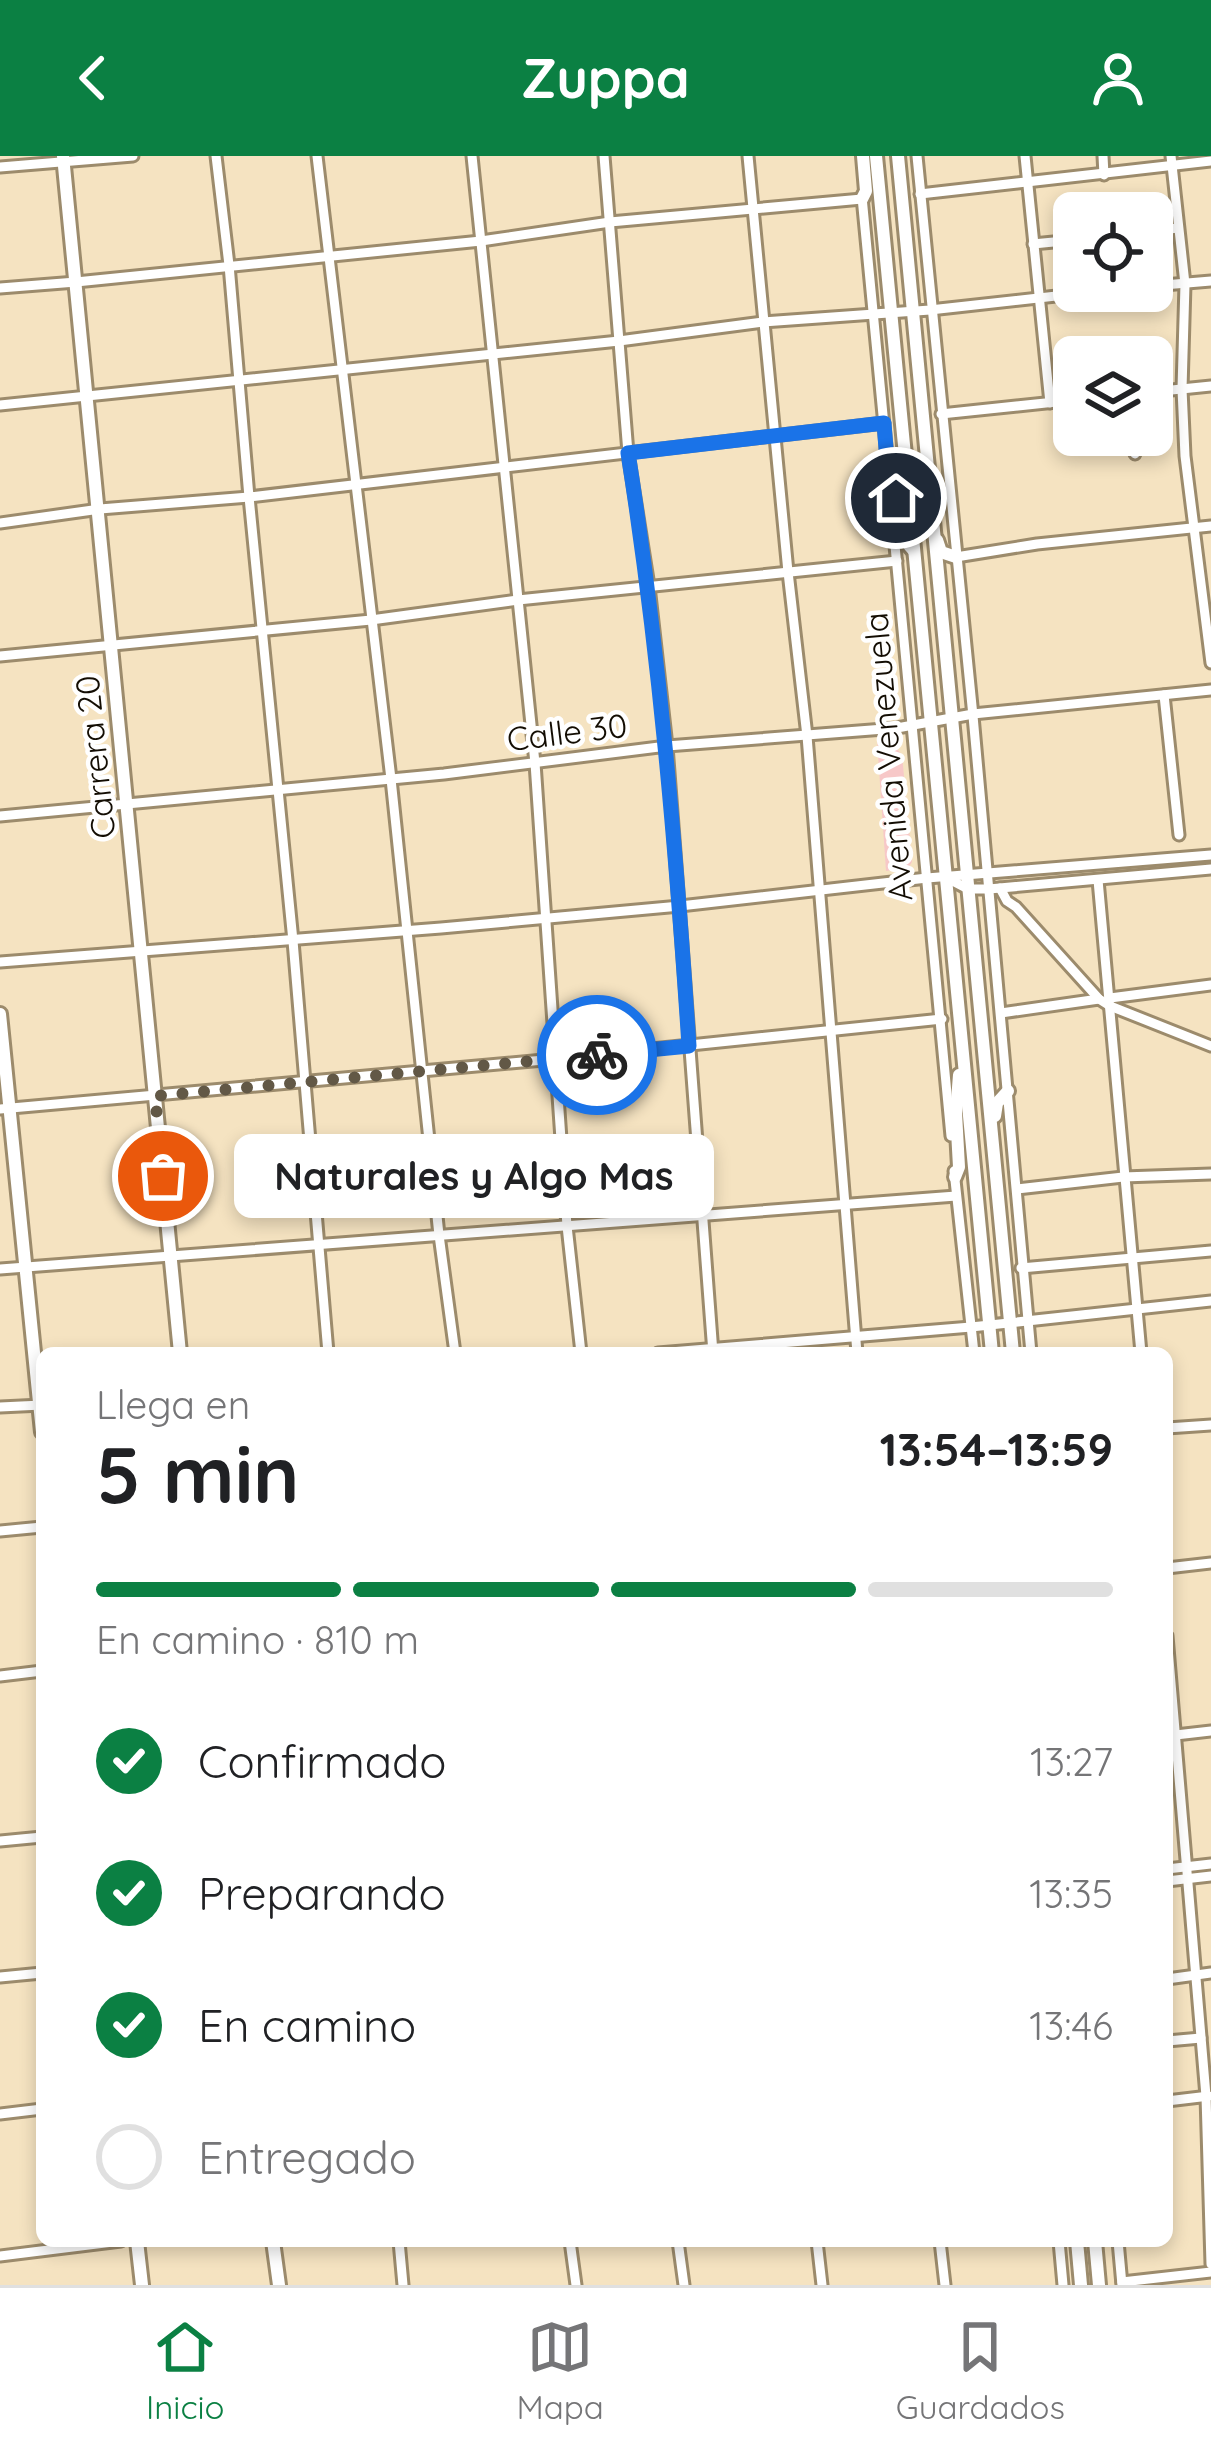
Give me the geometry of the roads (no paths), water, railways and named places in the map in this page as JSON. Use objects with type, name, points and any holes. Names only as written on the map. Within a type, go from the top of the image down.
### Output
[{"type":"street","points":[[0,167],[133,156]]},
{"type":"street","points":[[216,156],[293,940],[327,1347]]},
{"type":"street","points":[[317,156],[392,779],[453,1347]]},
{"type":"street","points":[[472,156],[535,763],[567,1226],[580,1347]]},
{"type":"street","points":[[604,156],[628,453],[667,746],[712,1347]]},
{"type":"street","points":[[748,156],[807,736],[856,1347]]},
{"type":"street","points":[[0,287],[862,199],[866,191],[860,156]]},
{"type":"street","name":"Avenida Venezuela","points":[[876,156],[992,1347]]},
{"type":"street","name":"Avenida Venezuela","points":[[900,156],[1012,1347]]},
{"type":"street","points":[[917,156],[987,874],[994,888],[1106,1001],[1211,1046]]},
{"type":"street","points":[[1025,156],[1050,403]]},
{"type":"street","points":[[1103,156],[1103,175]]},
{"type":"street","name":"Carrera 20","points":[[63,159],[180,1347]]},
{"type":"street","points":[[920,194],[1103,175],[1171,161],[1211,160]]},
{"type":"street","points":[[1171,161],[1185,284],[1185,456],[1211,663]]},
{"type":"street","name":"Avenida Venezuela","points":[[862,199],[973,1347]]},
{"type":"street","points":[[1173,229],[1178,228]]},
{"type":"street","points":[[1033,244],[1053,242]]},
{"type":"street","points":[[1173,285],[1211,281]]},
{"type":"street","points":[[0,405],[1053,295]]},
{"type":"street","points":[[1173,390],[1211,386]]},
{"type":"street","points":[[941,414],[1053,403]]},
{"type":"street","points":[[0,523],[100,508],[249,497],[884,423]]},
{"type":"street","points":[[926,458],[937,538],[945,555],[1211,526]]},
{"type":"street","points":[[887,461],[901,528],[914,551]]},
{"type":"street","points":[[0,656],[897,562]]},
{"type":"street","name":"Calle 30","points":[[0,816],[279,791],[667,746],[913,726],[1211,690]]},
{"type":"street","points":[[1164,695],[1179,835]]},
{"type":"street","points":[[967,882],[987,874],[1211,855]]},
{"type":"street","points":[[0,962],[680,906],[927,878],[945,877],[994,888],[1211,869]]},
{"type":"street","points":[[1097,880],[1140,1347]]},
{"type":"street","points":[[994,888],[991,906],[1030,1347]]},
{"type":"street","points":[[991,906],[1007,901]]},
{"type":"street","points":[[1000,1013],[1211,986]]},
{"type":"street","points":[[0,1014],[5,1108],[36,1359]]},
{"type":"street","points":[[5,1108],[942,1019]]},
{"type":"street","points":[[955,1177],[963,1057]]},
{"type":"street","points":[[998,1201],[994,1125],[997,1102],[1008,1091]]},
{"type":"street","points":[[1017,1189],[1123,1177],[1211,1174]]},
{"type":"street","points":[[0,1269],[956,1196]]},
{"type":"street","points":[[1021,1268],[1211,1251]]},
{"type":"street","points":[[743,1347],[1211,1301]]},
{"type":"street","points":[[0,1407],[36,1405]]},
{"type":"street","points":[[1173,1428],[1211,1425]]},
{"type":"street","points":[[0,1531],[36,1528]]},
{"type":"street","points":[[1173,1567],[1211,1563]]},
{"type":"street","points":[[0,1676],[36,1672]]},
{"type":"street","points":[[1173,1736],[1211,1732]]},
{"type":"street","points":[[1119,2247],[1122,2284],[1211,2268],[1209,2096],[1182,1798],[1173,1747]]},
{"type":"street","points":[[1173,1799],[1182,1798]]},
{"type":"street","points":[[0,1841],[36,1838]]},
{"type":"street","points":[[1173,1878],[1211,1864]]},
{"type":"street","points":[[1173,1870],[1211,1876]]},
{"type":"street","points":[[1173,1977],[1211,1972]]},
{"type":"street","points":[[0,1977],[36,1974]]},
{"type":"street","points":[[1173,2041],[1201,2038]]},
{"type":"street","points":[[1173,2101],[1209,2096]]},
{"type":"street","points":[[0,2114],[36,2110]]},
{"type":"street","points":[[0,2255],[69,2247]]},
{"type":"street","points":[[138,2247],[142,2285]]},
{"type":"street","points":[[274,2247],[279,2285]]},
{"type":"street","points":[[400,2247],[404,2285]]},
{"type":"street","points":[[571,2247],[576,2285]]},
{"type":"street","points":[[679,2247],[684,2285]]},
{"type":"street","points":[[818,2247],[822,2285]]},
{"type":"street","points":[[941,2247],[945,2285]]},
{"type":"street","points":[[1059,2247],[1060,2285]]},
{"type":"street","points":[[1078,2247],[1081,2285]]},
{"type":"street","points":[[1096,2247],[1099,2285]]},
{"type":"place","name":"Naturales y Algo Mas","points":[[163,1176]]}]
